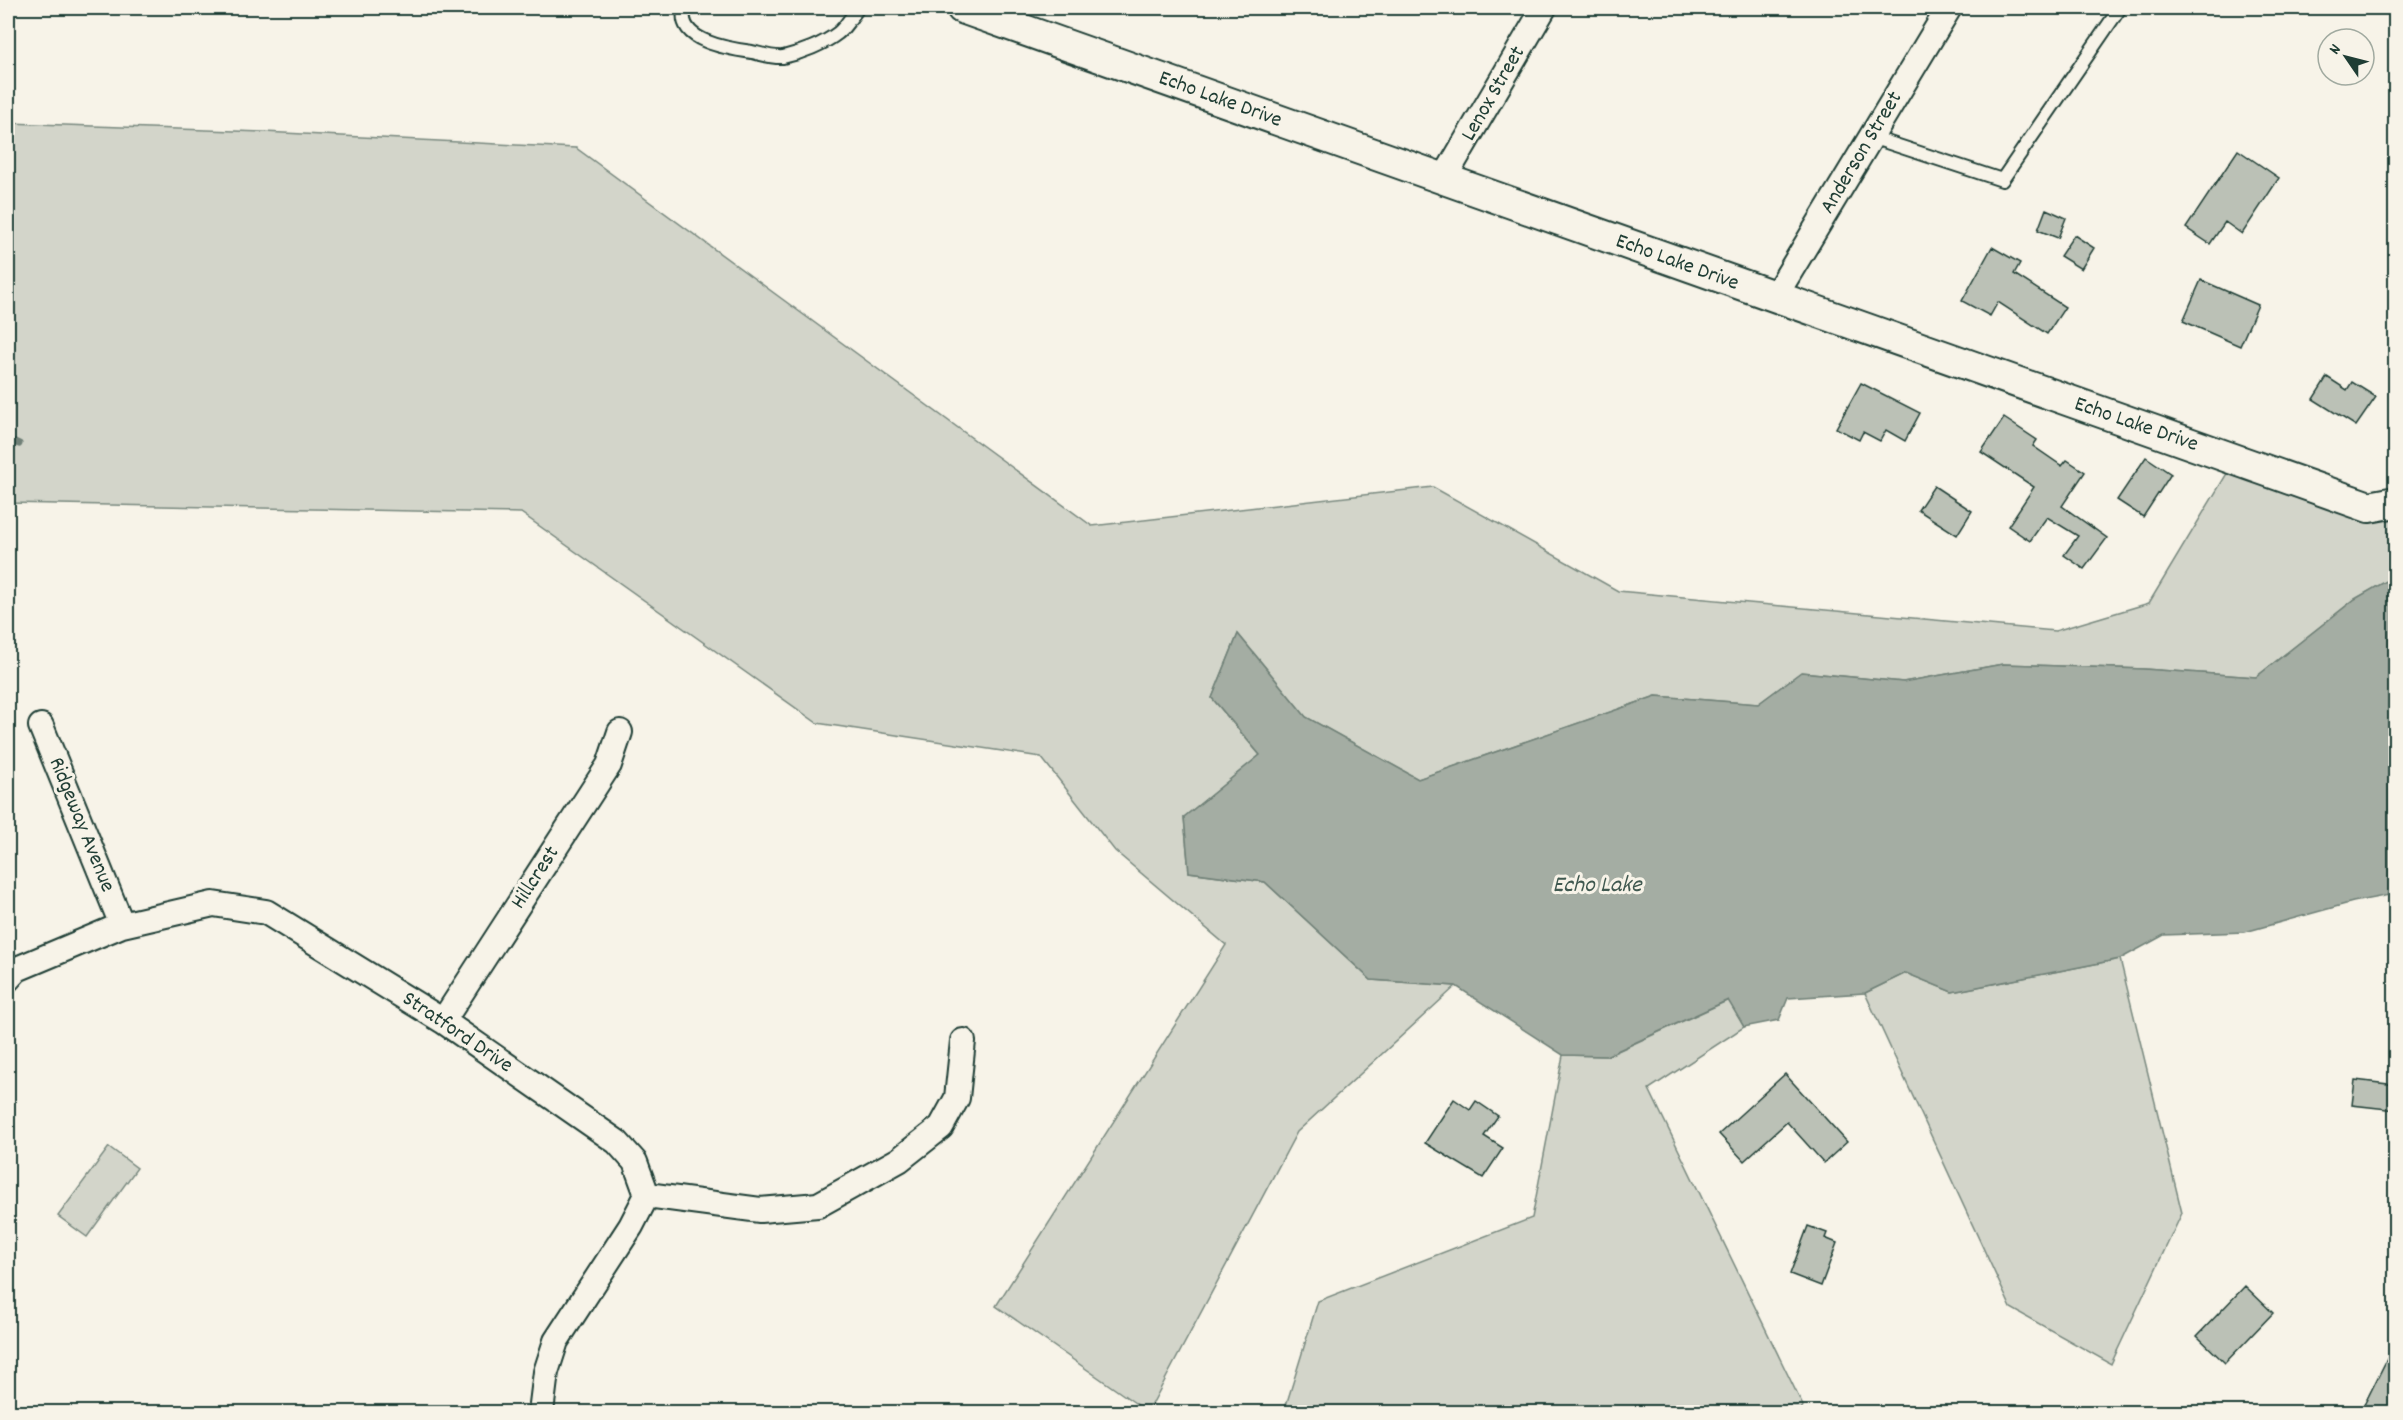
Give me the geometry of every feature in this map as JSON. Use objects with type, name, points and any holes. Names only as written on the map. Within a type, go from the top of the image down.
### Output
[{"type":"street","name":"Echo Lake Drive","points":[[962,8],[2368,507],[2396,502]]},
{"type":"street","name":"Lenox Street","points":[[1443,180],[1544,8]]},
{"type":"street","name":"Anderson Street","points":[[1774,298],[1949,8]]},
{"type":"street","name":"Ridgeway Avenue","points":[[41,726],[122,925]]},
{"type":"street","name":"Hillcrest","points":[[443,1021],[609,765],[620,732]]},
{"type":"street","name":"Stratford Drive","points":[[8,979],[17,969],[122,925],[213,904],[266,912],[443,1021],[617,1142],[635,1162],[647,1195]]},
{"type":"street","points":[[541,1413],[546,1372],[556,1341],[631,1226],[647,1195],[760,1210],[818,1205],[899,1160],[941,1126],[957,1098],[963,1041]]},
{"type":"lane","points":[[685,8],[683,15],[685,25],[718,47],[781,57],[802,52],[839,32],[858,8]]},
{"type":"lane","points":[[1871,137],[2002,180],[2120,8]]},
{"type":"shaded area","points":[[8,123],[264,132],[576,148],[1092,526],[1433,487],[1618,591],[2055,631],[2149,603],[2235,460],[2395,502],[2396,576],[2355,599],[2256,677],[2144,669],[2003,664],[1903,682],[1802,672],[1758,704],[1656,696],[1418,779],[1306,717],[1238,634],[1212,698],[1260,755],[1184,817],[1189,872],[1265,882],[1371,980],[1456,986],[1297,1132],[1148,1412],[996,1306],[1226,945],[1115,851],[1041,757],[817,723],[521,513],[8,503]]},
{"type":"shaded area","points":[[2120,959],[2182,1213],[2111,1364],[2011,1308],[1865,993],[1906,973],[1952,992]]},
{"type":"shaded area","points":[[1729,1000],[1744,1027],[1649,1089],[1803,1406],[1799,1412],[1284,1412],[1318,1301],[1532,1218],[1563,1055],[1607,1056]]},
{"type":"shaded area","points":[[109,1147],[137,1168],[87,1237],[58,1216]]},
{"type":"water","name":"Echo Lake","points":[[2395,576],[2395,894],[2353,902],[2245,932],[2164,935],[2120,959],[1952,992],[1906,973],[1865,993],[1788,998],[1779,1020],[1744,1027],[1728,1000],[1606,1056],[1563,1055],[1456,986],[1371,980],[1265,882],[1189,872],[1184,817],[1260,755],[1212,698],[1238,634],[1306,717],[1418,779],[1656,696],[1758,704],[1801,672],[1903,682],[2003,664],[2144,669],[2256,677],[2355,599]]},
{"type":"building","points":[[2238,150],[2279,178],[2242,234],[2225,222],[2210,244],[2186,228]]},
{"type":"building","points":[[2046,209],[2066,218],[2058,238],[2038,230]]},
{"type":"building","points":[[2074,235],[2094,248],[2081,269],[2060,256]]},
{"type":"building","points":[[1992,247],[2020,263],[2014,274],[2065,307],[2047,334],[1998,302],[1990,316],[1962,301]]},
{"type":"building","points":[[2201,280],[2258,305],[2240,346],[2183,321]]},
{"type":"building","points":[[2327,377],[2347,390],[2352,382],[2376,397],[2356,426],[2313,399]]},
{"type":"building","points":[[1861,383],[1920,413],[1905,441],[1886,430],[1880,441],[1863,432],[1859,440],[1836,428]]},
{"type":"building","points":[[2004,418],[2037,440],[2033,446],[2062,466],[2067,460],[2085,472],[2062,506],[2107,538],[2084,569],[2064,555],[2078,536],[2047,517],[2030,541],[2008,526],[2034,487],[1981,452]]},
{"type":"building","points":[[2146,457],[2171,474],[2143,517],[2117,500]]},
{"type":"building","points":[[1934,486],[1972,511],[1957,535],[1918,510]]},
{"type":"building","points":[[1785,1074],[1847,1142],[1824,1163],[1787,1122],[1744,1161],[1719,1134]]},
{"type":"building","points":[[2355,1080],[2396,1085],[2396,1110],[2352,1105]]},
{"type":"building","points":[[1454,1099],[1470,1110],[1476,1101],[1498,1116],[1484,1136],[1503,1148],[1483,1178],[1425,1143]]},
{"type":"building","points":[[1808,1226],[1827,1233],[1825,1238],[1837,1243],[1821,1286],[1790,1274]]},
{"type":"building","points":[[2245,1286],[2273,1313],[2225,1363],[2197,1336]]},
{"type":"building","points":[[2396,1341],[2396,1413],[2360,1413]]},
{"type":"waterway","points":[[8,439],[19,444]]}]
